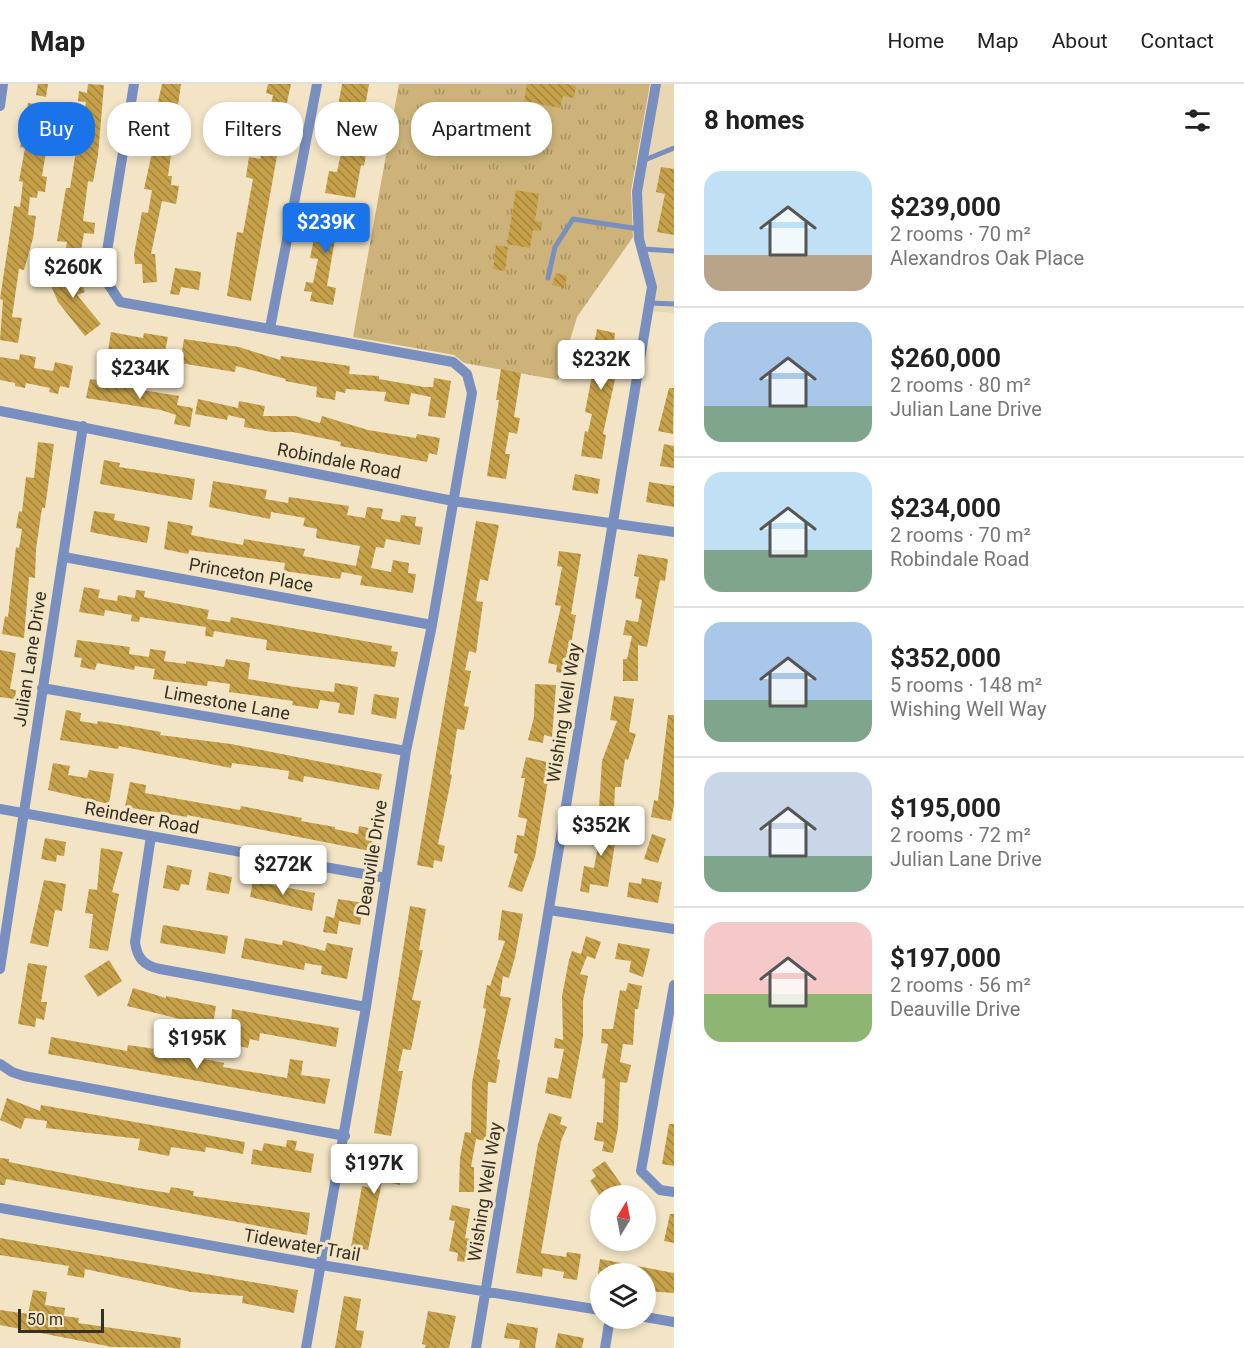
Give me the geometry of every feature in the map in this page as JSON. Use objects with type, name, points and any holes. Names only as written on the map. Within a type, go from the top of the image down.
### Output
[{"type":"street","points":[[0,106],[3,84]]},
{"type":"street","points":[[134,84],[104,276],[120,302],[270,328],[317,84]]},
{"type":"street","name":"Wishing Well Way","points":[[476,1348],[650,303],[652,288],[642,249],[637,192],[656,84]]},
{"type":"street","name":"Deauville Drive","points":[[270,328],[453,362],[466,374],[472,393],[432,625],[406,751],[345,1136],[306,1348]]},
{"type":"street","name":"Robindale Road","points":[[0,411],[453,501],[613,521],[674,532]]},
{"type":"street","name":"Julian Lane Drive","points":[[0,969],[83,426]]},
{"type":"street","name":"Princeton Place","points":[[64,557],[432,625]]},
{"type":"street","name":"Limestone Lane","points":[[42,688],[406,751]]},
{"type":"street","name":"Reindeer Road","points":[[0,809],[386,878]]},
{"type":"street","points":[[152,837],[135,942],[139,957],[150,968],[366,1007]]},
{"type":"street","points":[[549,910],[674,929]]},
{"type":"street","points":[[674,984],[641,1171],[660,1190],[674,1192]]},
{"type":"street","points":[[0,1064],[24,1076],[345,1136]]},
{"type":"street","name":"Tidewater Trail","points":[[0,1208],[321,1265],[590,1308]]},
{"type":"street","points":[[656,1319],[674,1322]]},
{"type":"street","points":[[605,1348],[608,1329]]},
{"type":"lane","points":[[642,161],[674,148]]},
{"type":"lane","points":[[548,278],[555,247],[573,219],[639,229]]},
{"type":"lane","points":[[642,249],[674,251]]},
{"type":"lane","points":[[650,303],[674,304]]},
{"type":"shaded area","points":[[656,84],[674,84],[674,313],[649,311],[652,287],[639,239],[637,192]]},
{"type":"green space","points":[[399,84],[650,84],[631,191],[633,237],[577,317],[558,380],[464,363],[454,355],[353,337],[386,156],[399,156],[399,102],[396,102]]},
{"type":"building","points":[[38,84],[48,84],[46,97],[36,95]]},
{"type":"building","points":[[88,84],[104,85],[98,155],[93,182],[88,181],[83,221],[95,223],[94,234],[84,233],[80,256],[65,253],[67,242],[57,241],[66,188],[70,188],[75,156],[95,156],[95,102],[78,101],[79,91],[87,93]]},
{"type":"building","points":[[162,84],[181,84],[178,102],[158,102]]},
{"type":"building","points":[[268,84],[291,84],[287,102],[271,102],[273,95],[266,93]]},
{"type":"building","points":[[342,84],[369,84],[366,102],[339,102]]},
{"type":"building","points":[[527,84],[576,86],[574,98],[563,96],[560,108],[552,106],[552,102],[524,101]]},
{"type":"building","points":[[24,156],[45,156],[42,176],[47,177],[45,192],[38,191],[37,198],[30,197],[28,215],[36,216],[33,238],[24,270],[19,269],[12,317],[22,318],[18,343],[0,340],[3,300],[0,299],[14,206],[20,207],[23,182],[19,181]]},
{"type":"building","points":[[151,156],[171,156],[168,176],[172,176],[171,185],[179,186],[176,204],[162,201],[151,254],[155,254],[157,282],[143,283],[142,264],[135,264],[134,254],[142,212],[148,213],[152,190],[144,189]]},
{"type":"building","points":[[261,156],[277,156],[251,301],[227,296],[237,232],[243,233],[253,179],[246,177],[249,157],[260,159]]},
{"type":"building","points":[[340,156],[366,156],[364,166],[361,165],[355,198],[325,193],[329,171],[337,172]]},
{"type":"building","points":[[661,167],[674,169],[674,235],[657,232],[665,194],[656,192]]},
{"type":"building","points":[[516,190],[539,194],[535,221],[542,222],[541,231],[533,230],[530,248],[507,244]]},
{"type":"building","points":[[320,209],[350,215],[346,235],[336,233],[327,286],[336,288],[333,305],[310,301],[312,292],[304,291],[306,282],[313,283],[318,259],[310,258]]},
{"type":"building","points":[[496,245],[508,247],[505,271],[493,269]]},
{"type":"building","points":[[74,265],[85,292],[77,295],[101,324],[85,336],[58,302],[47,276]]},
{"type":"building","points":[[175,268],[201,272],[199,290],[181,287],[179,295],[170,294]]},
{"type":"building","points":[[556,273],[567,276],[564,288],[552,285]]},
{"type":"building","points":[[597,329],[615,333],[614,341],[623,343],[603,434],[606,435],[602,459],[581,456],[585,431],[588,432],[592,414],[585,412],[596,354],[592,354]]},
{"type":"building","points":[[111,332],[143,338],[144,333],[168,337],[165,351],[157,350],[156,357],[108,351]]},
{"type":"building","points":[[184,339],[239,347],[280,360],[281,356],[350,366],[349,374],[379,376],[379,379],[424,387],[433,387],[434,378],[451,381],[445,418],[428,416],[431,397],[411,393],[409,405],[384,401],[386,392],[346,389],[345,393],[336,391],[335,400],[316,397],[317,387],[285,381],[286,379],[236,366],[235,372],[180,363]]},
{"type":"building","points":[[20,354],[36,357],[34,368],[53,371],[55,362],[73,366],[69,388],[60,386],[58,394],[49,392],[50,388],[26,383],[25,388],[0,380],[0,357],[19,360]]},
{"type":"building","points":[[501,369],[521,373],[514,417],[520,418],[517,434],[509,432],[505,454],[510,454],[506,479],[487,476],[499,400],[496,400]]},
{"type":"building","points":[[90,379],[179,396],[177,405],[193,408],[190,427],[174,424],[176,415],[161,410],[86,398]]},
{"type":"building","points":[[669,388],[674,388],[673,434],[658,431]]},
{"type":"building","points":[[198,399],[238,408],[239,401],[265,406],[263,416],[295,416],[320,423],[322,416],[368,430],[416,438],[417,434],[440,438],[437,455],[429,453],[427,462],[340,446],[341,442],[293,432],[272,432],[244,427],[245,419],[228,415],[227,420],[195,414]]},
{"type":"building","points":[[38,442],[54,444],[45,508],[42,508],[36,549],[35,578],[29,577],[24,638],[2,634],[5,616],[8,617],[16,547],[19,548],[22,529],[16,528],[19,511],[22,512],[26,477],[34,478]]},
{"type":"building","points":[[664,444],[674,446],[674,468],[660,466]]},
{"type":"building","points":[[104,460],[120,463],[119,467],[195,479],[192,500],[100,484]]},
{"type":"building","points":[[575,474],[600,479],[598,494],[572,490]]},
{"type":"building","points":[[213,481],[267,490],[265,499],[288,503],[289,497],[349,506],[347,515],[365,518],[367,507],[383,509],[381,519],[400,522],[401,515],[416,517],[415,526],[423,527],[420,545],[386,539],[384,548],[376,547],[371,568],[391,572],[393,560],[409,563],[408,573],[416,574],[413,593],[360,585],[362,576],[342,572],[340,579],[284,571],[285,563],[189,550],[188,554],[164,549],[168,521],[193,526],[191,535],[243,545],[244,539],[305,549],[303,556],[356,566],[360,546],[316,538],[317,529],[303,526],[305,518],[271,512],[270,519],[209,507]]},
{"type":"building","points":[[649,482],[674,486],[674,507],[646,502]]},
{"type":"building","points":[[94,511],[115,514],[114,520],[150,527],[147,543],[90,532]]},
{"type":"building","points":[[476,521],[499,525],[488,581],[480,579],[476,601],[483,602],[476,653],[469,651],[465,670],[471,671],[464,706],[469,707],[464,730],[457,729],[450,774],[452,775],[438,844],[445,846],[442,862],[434,860],[433,868],[417,865]]},
{"type":"building","points":[[559,551],[581,554],[571,614],[576,615],[566,674],[556,672],[557,665],[548,663],[561,606],[555,605],[562,567],[557,566]]},
{"type":"building","points":[[638,554],[668,559],[665,581],[660,580],[647,647],[638,645],[638,681],[623,681],[623,659],[627,659],[632,636],[623,635],[626,620],[638,622],[642,600],[635,598],[639,577],[634,576]]},
{"type":"building","points":[[84,587],[100,590],[98,598],[117,601],[118,595],[135,598],[136,590],[145,591],[144,597],[209,610],[207,619],[230,622],[231,617],[392,646],[391,651],[398,652],[395,667],[266,650],[267,640],[214,631],[213,637],[205,636],[206,627],[140,617],[139,622],[131,621],[132,615],[105,610],[104,616],[79,612]]},
{"type":"building","points":[[77,640],[130,647],[129,654],[149,657],[150,649],[166,651],[164,661],[186,664],[186,661],[224,667],[226,659],[250,663],[248,679],[295,687],[334,692],[335,683],[358,687],[354,715],[338,713],[340,703],[320,700],[318,709],[292,705],[293,701],[229,692],[230,684],[208,681],[207,686],[153,679],[155,669],[135,666],[134,670],[97,663],[95,670],[80,667],[82,658],[74,657]]},
{"type":"building","points":[[0,650],[16,653],[10,689],[16,690],[15,699],[0,697]]},
{"type":"building","points":[[535,684],[556,685],[552,737],[544,735],[543,743],[528,740],[534,717]]},
{"type":"building","points":[[374,694],[399,698],[396,719],[371,714]]},
{"type":"building","points":[[614,696],[634,699],[629,732],[636,734],[628,760],[625,759],[621,787],[615,787],[614,811],[599,808],[602,761],[617,721],[610,720]]},
{"type":"building","points":[[66,710],[81,713],[80,721],[97,724],[98,721],[161,732],[160,735],[231,744],[382,774],[379,790],[304,776],[303,782],[288,779],[289,771],[232,763],[231,768],[119,746],[118,749],[60,740]]},
{"type":"building","points":[[668,715],[674,715],[674,805],[671,821],[651,817],[654,800],[658,801]]},
{"type":"building","points":[[526,757],[551,763],[535,857],[522,892],[508,887],[518,854],[514,853],[517,835],[524,836],[527,819],[518,817],[525,778],[521,778]]},
{"type":"building","points":[[53,763],[70,766],[68,775],[87,778],[89,770],[114,774],[109,804],[48,790]]},
{"type":"building","points":[[130,782],[146,785],[145,793],[240,810],[241,806],[302,818],[301,821],[358,834],[359,826],[374,829],[370,851],[187,815],[187,817],[125,807]]},
{"type":"building","points":[[599,816],[613,821],[613,836],[616,837],[608,887],[590,884],[589,893],[580,891],[584,866],[594,868],[599,841],[589,839],[591,829],[598,831]]},
{"type":"building","points":[[652,834],[666,839],[658,863],[644,859]]},
{"type":"building","points":[[45,838],[66,842],[64,856],[57,855],[56,862],[41,859]]},
{"type":"building","points":[[101,848],[123,852],[112,892],[119,894],[108,951],[89,948],[93,914],[85,913],[89,889],[97,890]]},
{"type":"building","points":[[167,865],[192,870],[189,885],[181,884],[179,891],[163,888]]},
{"type":"building","points":[[209,872],[232,877],[229,894],[206,890]]},
{"type":"building","points":[[642,878],[662,882],[658,903],[627,897],[629,882],[641,884]]},
{"type":"building","points":[[44,880],[66,884],[62,911],[55,910],[48,947],[30,943]]},
{"type":"building","points":[[253,881],[315,893],[312,911],[250,897]]},
{"type":"building","points":[[338,899],[364,903],[360,925],[339,921],[337,934],[323,932],[326,916],[334,918]]},
{"type":"building","points":[[410,906],[426,909],[419,950],[423,950],[412,1000],[421,1001],[411,1050],[403,1049],[398,1071],[403,1071],[391,1136],[374,1133]]},
{"type":"building","points":[[502,910],[523,914],[515,957],[509,978],[503,976],[500,996],[511,998],[497,1059],[500,1060],[496,1083],[488,1082],[486,1141],[476,1139],[471,1167],[474,1167],[474,1192],[459,1192],[460,1158],[465,1132],[471,1133],[472,1083],[486,1009],[483,1008],[487,985],[490,986],[505,941],[498,940]]},
{"type":"building","points":[[163,925],[228,936],[225,954],[160,943]]},
{"type":"building","points":[[586,936],[601,942],[595,959],[587,956],[580,974],[588,976],[583,1001],[583,1036],[571,1099],[545,1093],[548,1077],[558,1079],[564,1049],[554,1048],[555,1038],[563,1040],[562,996],[569,960],[572,951],[581,954]]},
{"type":"building","points":[[245,938],[282,945],[283,940],[325,951],[327,943],[353,948],[347,979],[321,974],[322,966],[305,963],[304,970],[241,958]]},
{"type":"building","points":[[618,943],[650,949],[643,977],[629,972],[631,961],[615,959]]},
{"type":"building","points":[[109,960],[122,981],[98,997],[84,976]]},
{"type":"building","points":[[28,963],[47,966],[41,1002],[47,1002],[44,1020],[36,1018],[35,1027],[18,1024]]},
{"type":"building","points":[[628,983],[642,986],[638,1009],[635,1009],[633,1045],[623,1044],[620,1062],[631,1065],[627,1083],[620,1082],[618,1128],[613,1153],[602,1151],[604,1142],[594,1140],[597,1122],[603,1123],[605,1079],[602,1078],[608,1044],[601,1043],[602,1029],[613,1029],[620,990],[626,991]]},
{"type":"building","points":[[133,988],[166,998],[166,996],[216,1006],[213,1024],[188,1021],[127,1006]]},
{"type":"building","points":[[232,1009],[339,1028],[336,1047],[260,1033],[259,1041],[250,1039],[248,1048],[230,1044]]},
{"type":"building","points":[[51,1037],[127,1051],[128,1045],[162,1050],[224,1063],[223,1067],[287,1078],[290,1059],[303,1061],[301,1075],[330,1079],[325,1104],[48,1054]]},
{"type":"building","points":[[7,1098],[40,1111],[41,1105],[245,1142],[243,1154],[206,1147],[205,1152],[171,1147],[169,1156],[138,1150],[140,1139],[46,1128],[47,1121],[25,1118],[21,1129],[0,1120]]},
{"type":"building","points":[[549,1113],[562,1117],[560,1124],[567,1127],[561,1141],[541,1253],[566,1257],[567,1252],[581,1254],[577,1280],[563,1278],[564,1272],[543,1268],[542,1277],[516,1273],[538,1144]]},
{"type":"building","points":[[669,1124],[674,1124],[674,1166],[662,1164]]},
{"type":"building","points":[[287,1140],[297,1141],[295,1150],[314,1154],[311,1173],[251,1164],[253,1149],[262,1151],[264,1143],[286,1147]]},
{"type":"building","points":[[369,1149],[398,1155],[396,1165],[404,1167],[400,1185],[382,1181],[368,1250],[351,1247],[362,1186],[372,1188],[376,1169],[366,1167]]},
{"type":"building","points":[[0,1158],[9,1159],[9,1162],[132,1187],[169,1193],[171,1187],[194,1191],[193,1196],[310,1213],[307,1235],[6,1179],[5,1185],[0,1185]]},
{"type":"building","points":[[605,1161],[622,1185],[593,1185],[590,1181],[596,1176],[592,1170]]},
{"type":"building","points":[[452,1205],[470,1209],[465,1238],[470,1239],[466,1262],[457,1261],[458,1253],[449,1251],[455,1221],[449,1220]]},
{"type":"building","points":[[670,1214],[674,1214],[674,1243],[664,1241]]},
{"type":"building","points":[[0,1238],[298,1290],[294,1313],[242,1303],[243,1296],[191,1292],[85,1269],[84,1278],[67,1275],[69,1266],[0,1255]]},
{"type":"building","points":[[600,1259],[621,1263],[599,1263]]},
{"type":"building","points":[[656,1270],[674,1273],[674,1293],[656,1292]]},
{"type":"building","points":[[33,1290],[47,1292],[45,1305],[65,1308],[64,1316],[79,1318],[78,1323],[181,1338],[180,1348],[112,1347],[0,1325],[0,1310],[28,1314]]},
{"type":"building","points":[[344,1296],[361,1299],[356,1330],[364,1331],[361,1348],[335,1348]]},
{"type":"building","points":[[428,1311],[456,1316],[449,1348],[425,1348],[426,1345],[422,1344]]},
{"type":"building","points":[[507,1323],[538,1328],[535,1348],[519,1348],[520,1340],[504,1338]]},
{"type":"building","points":[[558,1333],[584,1338],[582,1348],[555,1348]]}]
